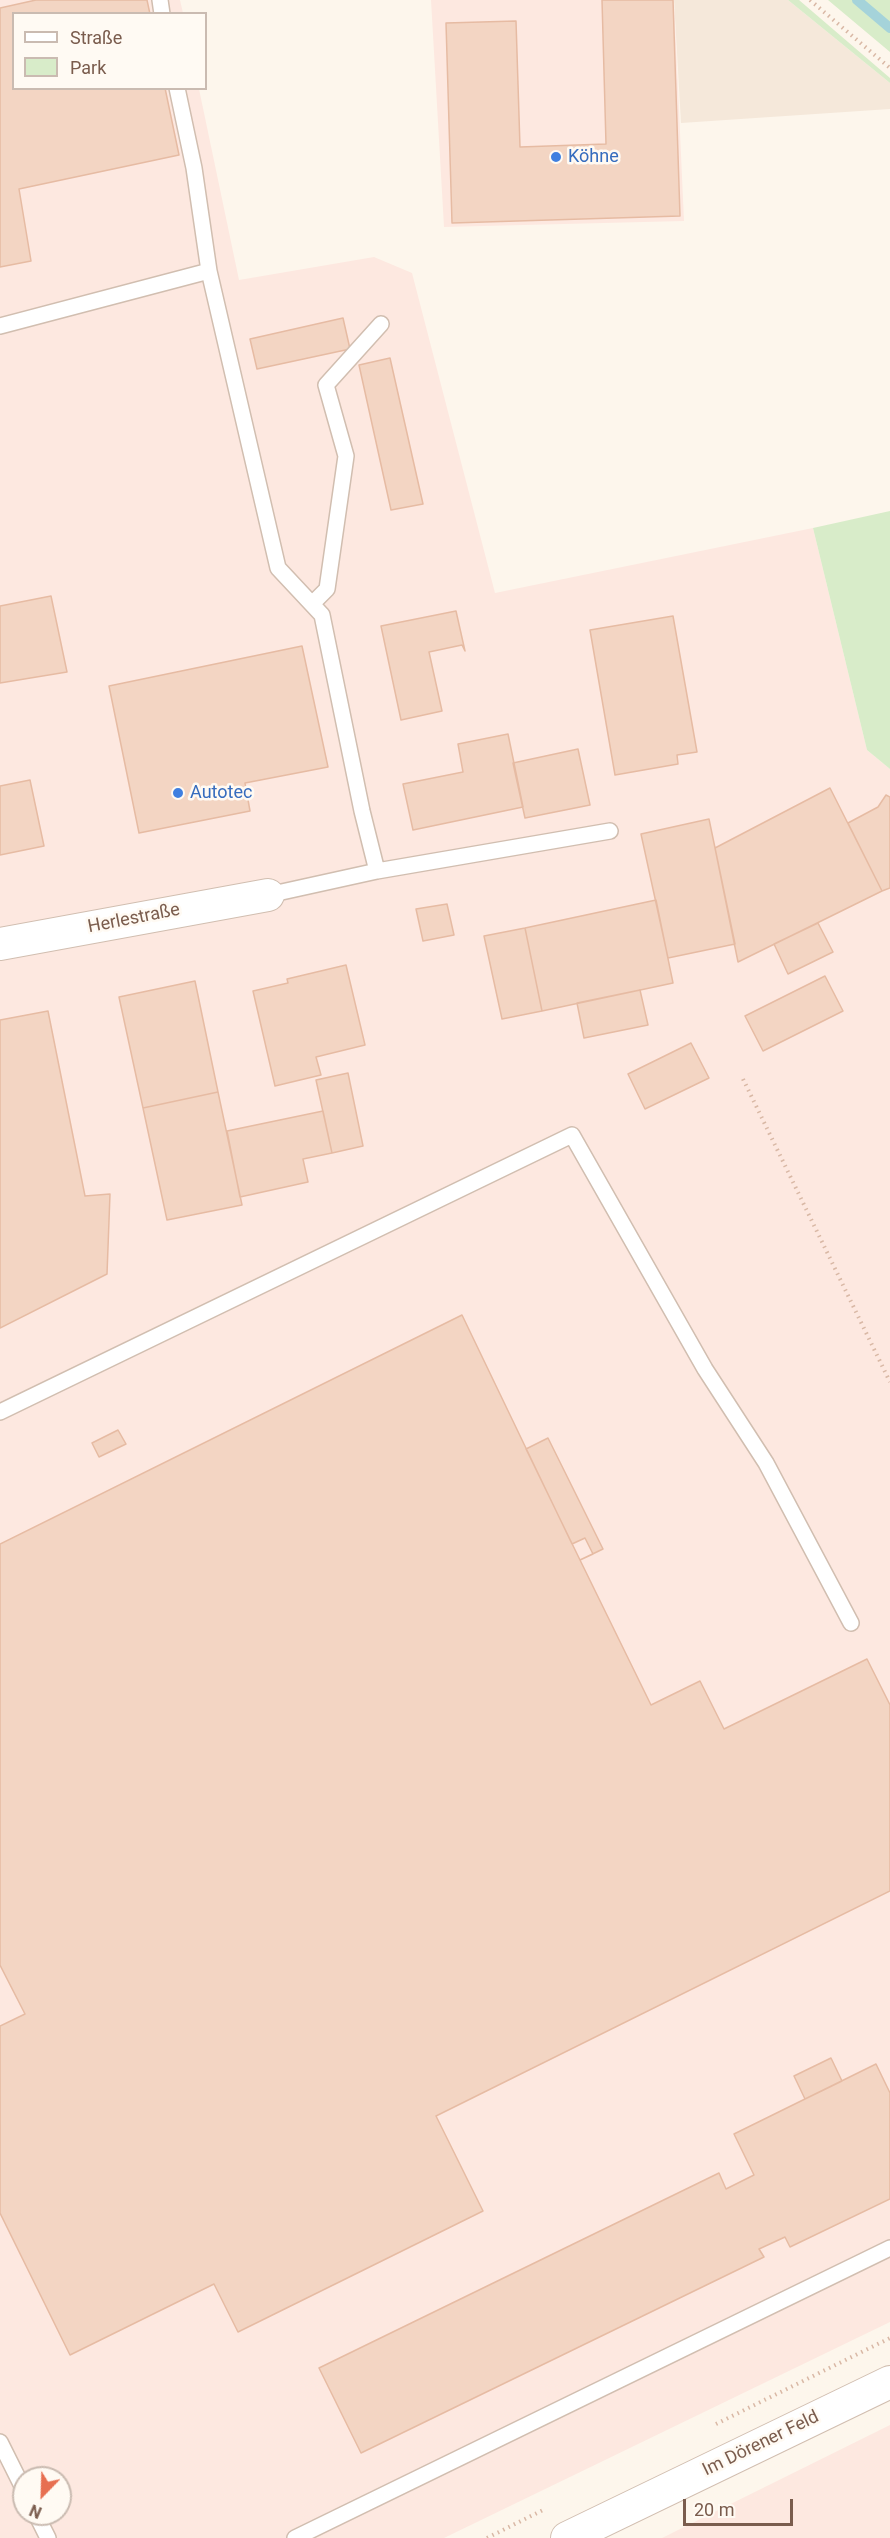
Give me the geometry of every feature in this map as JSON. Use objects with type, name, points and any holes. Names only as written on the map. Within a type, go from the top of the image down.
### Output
[{"type":"street","name":"Herlestraße","points":[[0,944],[268,895]]},
{"type":"street","name":"Im Dörener Feld","points":[[567,2538],[890,2382]]},
{"type":"lane","points":[[177,90],[194,168],[209,271],[278,568],[322,615],[362,811],[377,871]]},
{"type":"lane","points":[[0,326],[209,271]]},
{"type":"lane","points":[[312,604],[327,589],[346,456],[326,385],[381,324]]},
{"type":"lane","points":[[268,895],[377,871],[610,831]]},
{"type":"lane","points":[[0,1412],[572,1135],[705,1370],[766,1463],[850,1623]]},
{"type":"lane","points":[[295,2538],[890,2248]]},
{"type":"lane","points":[[0,2442],[12,2466]]},
{"type":"path","points":[[810,0],[890,68]]},
{"type":"path","points":[[743,1079],[890,1382]]},
{"type":"shaded area","points":[[0,0],[180,0],[183,12],[12,12],[12,90],[199,90],[239,280],[374,257],[412,273],[495,593],[813,528],[867,750],[890,769],[890,2322],[444,2538],[0,2538]]},
{"type":"shaded area","points":[[431,0],[674,0],[684,221],[444,227]]},
{"type":"shaded area","points":[[674,0],[788,0],[890,83],[890,109],[681,123]]},
{"type":"shaded area","points":[[890,2425],[890,2538],[662,2538]]},
{"type":"green space","points":[[788,0],[799,0],[890,78],[890,83]]},
{"type":"green space","points":[[828,0],[890,0],[890,52]]},
{"type":"green space","points":[[890,511],[890,769],[867,750],[813,528]]},
{"type":"building","points":[[36,0],[147,0],[150,12],[12,12],[12,90],[165,90],[179,155],[19,189],[31,261],[0,267],[0,8]]},
{"type":"building","points":[[602,0],[673,0],[680,216],[452,223],[446,23],[516,21],[520,147],[606,144]]},
{"type":"building","points":[[343,318],[350,349],[257,369],[250,339]]},
{"type":"building","points":[[390,358],[423,504],[391,510],[359,365]]},
{"type":"building","points":[[51,596],[67,672],[0,683],[0,606]]},
{"type":"building","points":[[456,611],[465,651],[462,645],[429,652],[442,711],[401,720],[381,626]]},
{"type":"building","points":[[673,616],[697,752],[677,755],[678,764],[615,775],[590,630]]},
{"type":"building","points":[[302,646],[328,767],[245,783],[250,811],[139,833],[109,686]]},
{"type":"building","points":[[508,734],[523,807],[413,830],[403,784],[463,772],[458,744]]},
{"type":"building","points":[[578,749],[590,805],[525,818],[513,763]]},
{"type":"building","points":[[30,780],[44,846],[0,855],[0,786]]},
{"type":"building","points":[[830,788],[882,891],[738,962],[715,848]]},
{"type":"building","points":[[886,795],[890,797],[890,888],[882,891],[848,823],[878,807]]},
{"type":"building","points":[[709,819],[735,944],[668,958],[641,834]]},
{"type":"building","points":[[656,900],[673,983],[542,1011],[525,928]]},
{"type":"building","points":[[447,904],[454,935],[423,941],[416,909]]},
{"type":"building","points":[[818,923],[833,952],[788,974],[774,944]]},
{"type":"building","points":[[525,928],[542,1011],[502,1019],[484,936]]},
{"type":"building","points":[[346,965],[365,1045],[316,1057],[321,1075],[275,1086],[253,991],[288,983],[287,979]]},
{"type":"building","points":[[825,976],[843,1011],[763,1051],[745,1016]]},
{"type":"building","points":[[195,981],[218,1092],[143,1108],[119,997]]},
{"type":"building","points":[[640,990],[648,1025],[584,1038],[577,1003]]},
{"type":"building","points":[[48,1011],[85,1196],[110,1194],[107,1274],[0,1328],[0,1020]]},
{"type":"building","points":[[691,1043],[709,1078],[645,1109],[628,1074]]},
{"type":"building","points":[[348,1073],[363,1146],[332,1153],[316,1080]]},
{"type":"building","points":[[218,1092],[242,1205],[167,1220],[143,1108]]},
{"type":"building","points":[[323,1111],[332,1153],[303,1159],[308,1182],[240,1197],[227,1131]]},
{"type":"building","points":[[462,1315],[572,1544],[585,1538],[593,1554],[580,1560],[651,1705],[700,1681],[724,1729],[867,1659],[890,1705],[890,1891],[436,2116],[483,2211],[238,2332],[214,2284],[70,2355],[0,2213],[0,2026],[25,2014],[0,1965],[0,1544]]},
{"type":"building","points":[[118,1430],[126,1444],[99,1457],[92,1443]]},
{"type":"building","points":[[548,1438],[603,1549],[580,1560],[526,1449]]},
{"type":"building","points":[[831,2058],[842,2081],[805,2099],[794,2076]]},
{"type":"building","points":[[876,2064],[890,2093],[890,2199],[790,2247],[785,2237],[759,2249],[764,2257],[361,2453],[319,2368],[719,2173],[726,2189],[754,2175],[734,2134]]},
{"type":"waterway","points":[[857,0],[890,28]]},
{"type":"place","name":"Köhne","points":[[556,157]]},
{"type":"place","name":"Autotec","points":[[178,793]]}]
